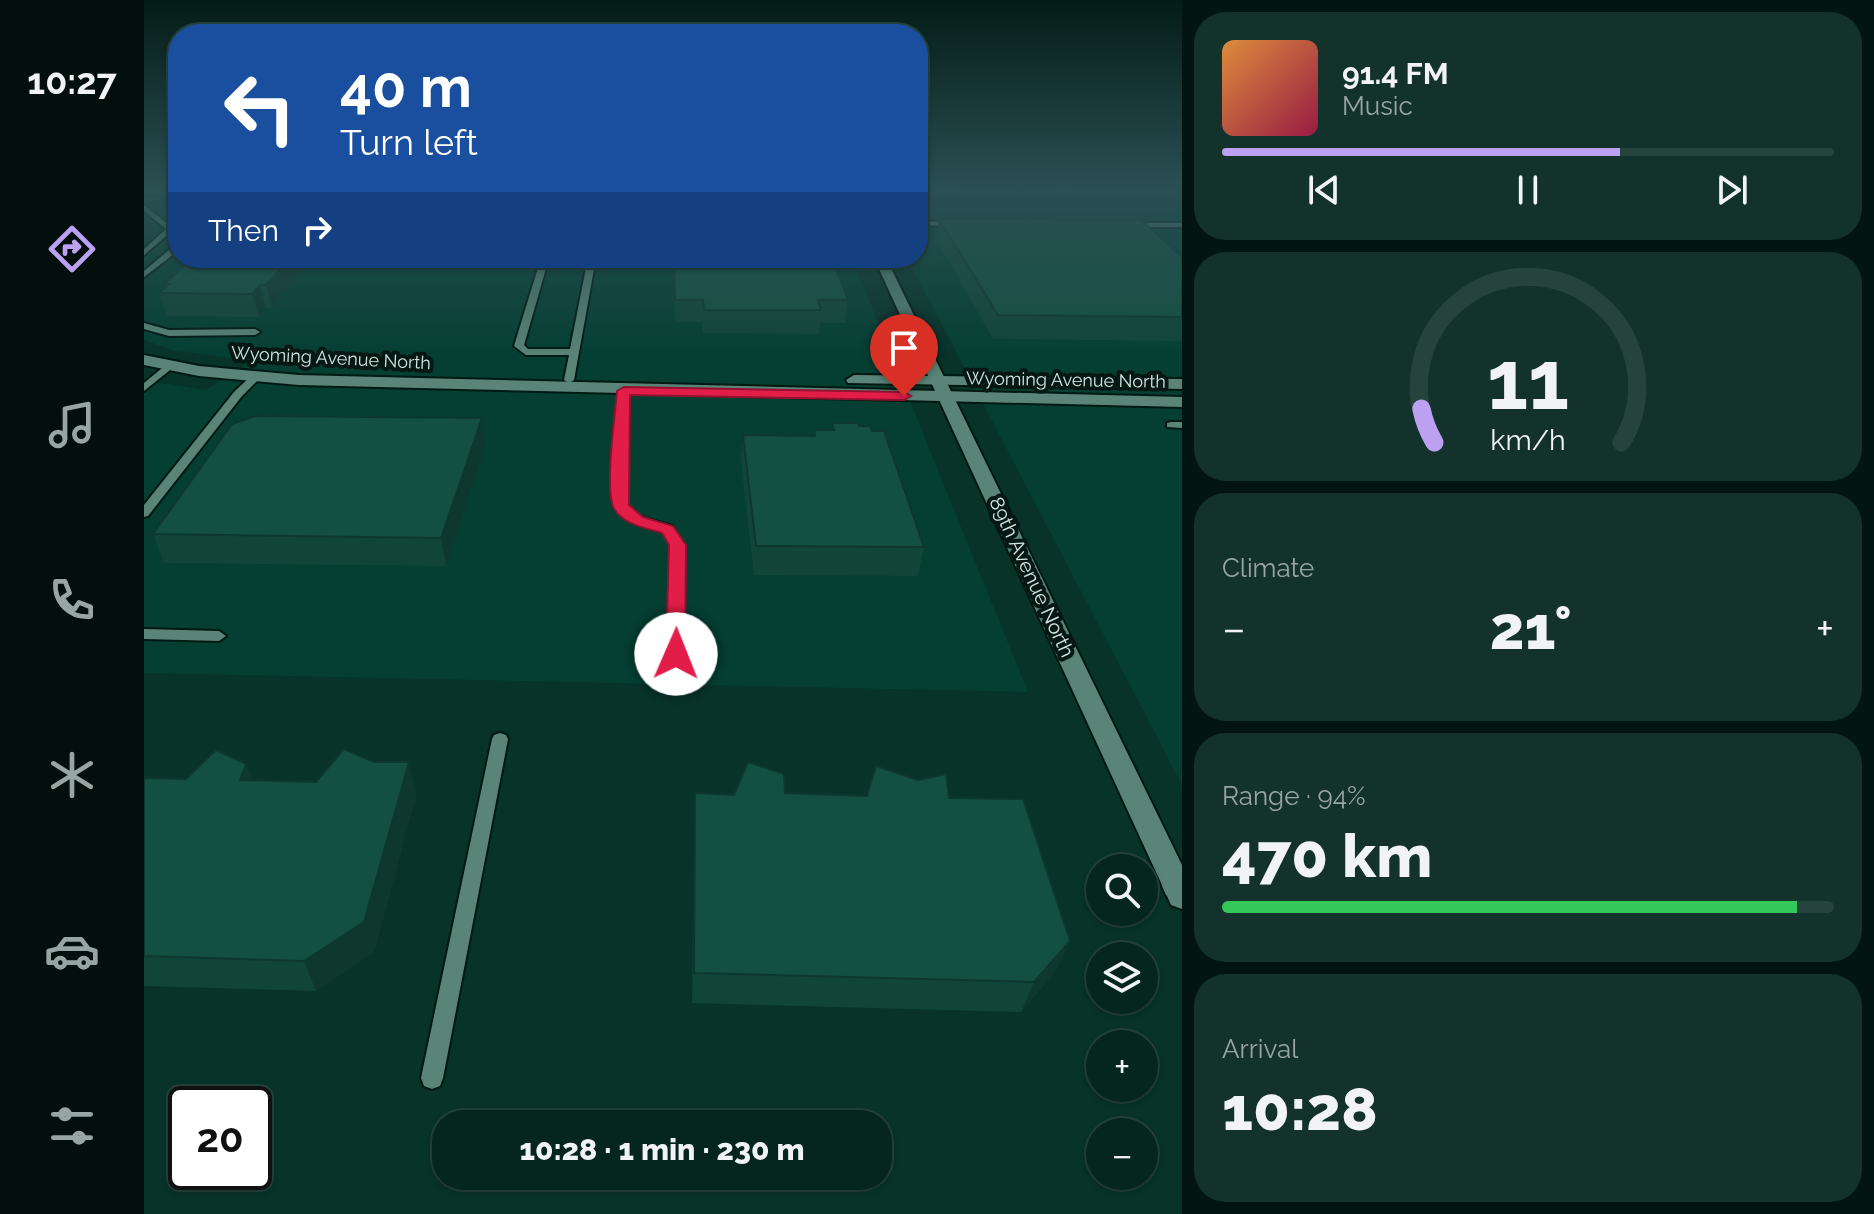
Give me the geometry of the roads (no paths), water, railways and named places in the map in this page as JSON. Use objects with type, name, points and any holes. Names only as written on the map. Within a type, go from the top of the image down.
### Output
[{"type":"street","name":"89th Avenue North","points":[[885,268],[1180,889]]},
{"type":"street","name":"Wyoming Avenue North","points":[[144,360],[256,377],[624,391],[944,390],[1182,384]]},
{"type":"street","name":"Wyoming Avenue North","points":[[469,383],[569,380],[944,390],[1182,402]]},
{"type":"lane","points":[[144,275],[168,255]]},
{"type":"lane","points":[[542,268],[519,346],[526,352],[574,352]]},
{"type":"lane","points":[[569,380],[590,268]]},
{"type":"lane","points":[[144,326],[169,333],[255,332]]},
{"type":"lane","points":[[144,388],[170,366]]},
{"type":"lane","points":[[144,513],[238,394],[256,377]]},
{"type":"lane","points":[[624,391],[619,486],[621,506],[637,520],[668,529],[677,545],[676,654]]},
{"type":"lane","points":[[144,634],[219,636]]},
{"type":"lane","points":[[432,1078],[500,739]]}]
